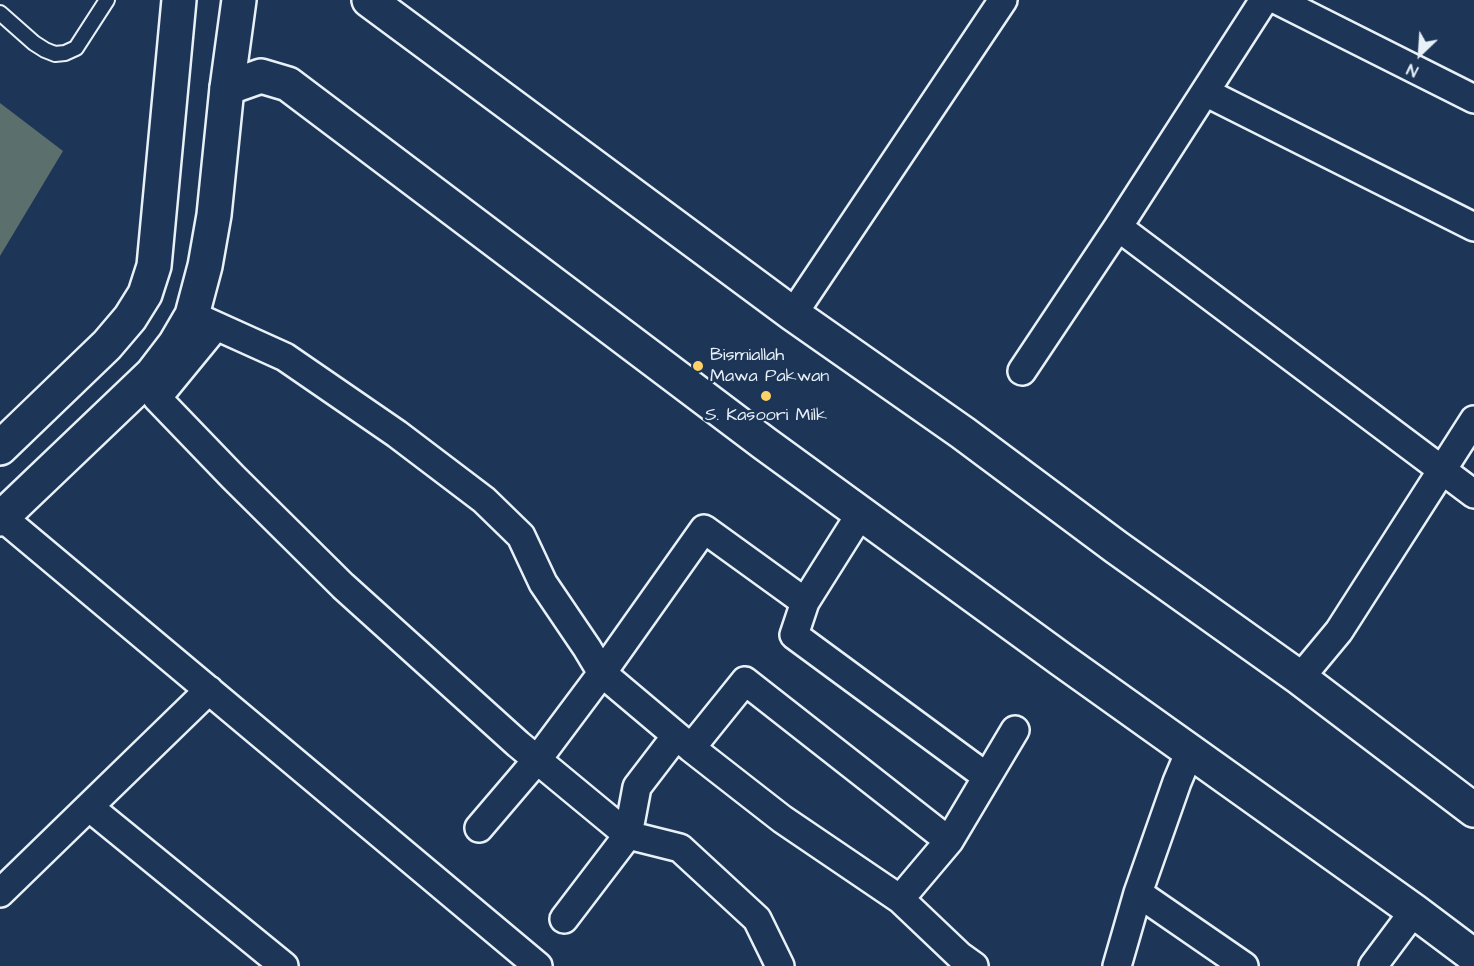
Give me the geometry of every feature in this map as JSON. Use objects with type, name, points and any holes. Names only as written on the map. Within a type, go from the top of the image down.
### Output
[{"type":"main road","points":[[0,448],[107,345],[145,294],[154,266],[179,0]]},
{"type":"main road","points":[[1,518],[152,374],[175,344],[204,321],[205,266],[239,0]]},
{"type":"main road","points":[[369,0],[794,314],[963,433],[1116,548],[1300,678],[1474,810]]},
{"type":"main road","points":[[227,88],[261,76],[288,84],[755,436],[1474,956]]},
{"type":"street","points":[[794,314],[1003,0]]},
{"type":"street","points":[[1022,371],[1264,0]]},
{"type":"street","points":[[1277,0],[1474,99]]},
{"type":"street","points":[[1205,92],[1474,227]]},
{"type":"street","points":[[1118,227],[1474,494]]},
{"type":"street","points":[[780,966],[757,919],[680,848],[627,835],[537,760],[343,586],[157,398],[204,321],[285,357],[397,434],[484,500],[521,536],[543,583],[602,674],[683,742],[782,819],[900,899],[960,956],[974,966]]},
{"type":"street","points":[[1300,678],[1339,632],[1474,420]]},
{"type":"street","points":[[861,513],[805,602],[794,635],[987,777]]},
{"type":"street","points":[[1,518],[538,966]]},
{"type":"street","points":[[479,828],[537,760],[602,674],[704,529],[805,602]]},
{"type":"street","points":[[564,919],[627,835],[636,787],[745,681],[949,841]]},
{"type":"street","points":[[0,893],[209,690]]},
{"type":"street","points":[[900,899],[949,841],[1016,730]]},
{"type":"street","points":[[1117,966],[1138,893],[1190,751]]},
{"type":"street","points":[[89,807],[284,966]]},
{"type":"street","points":[[1138,893],[1244,966]]},
{"type":"street","points":[[1373,966],[1414,911]]},
{"type":"lane","points":[[0,13],[45,50],[55,54],[65,53],[76,48],[107,0]]},
{"type":"green space","points":[[0,103],[63,151],[0,256]]},
{"type":"place","name":"Bismiallah Mawa Pakwan","points":[[698,366]]},
{"type":"place","name":"S. Kasoori Milk","points":[[766,396]]}]
